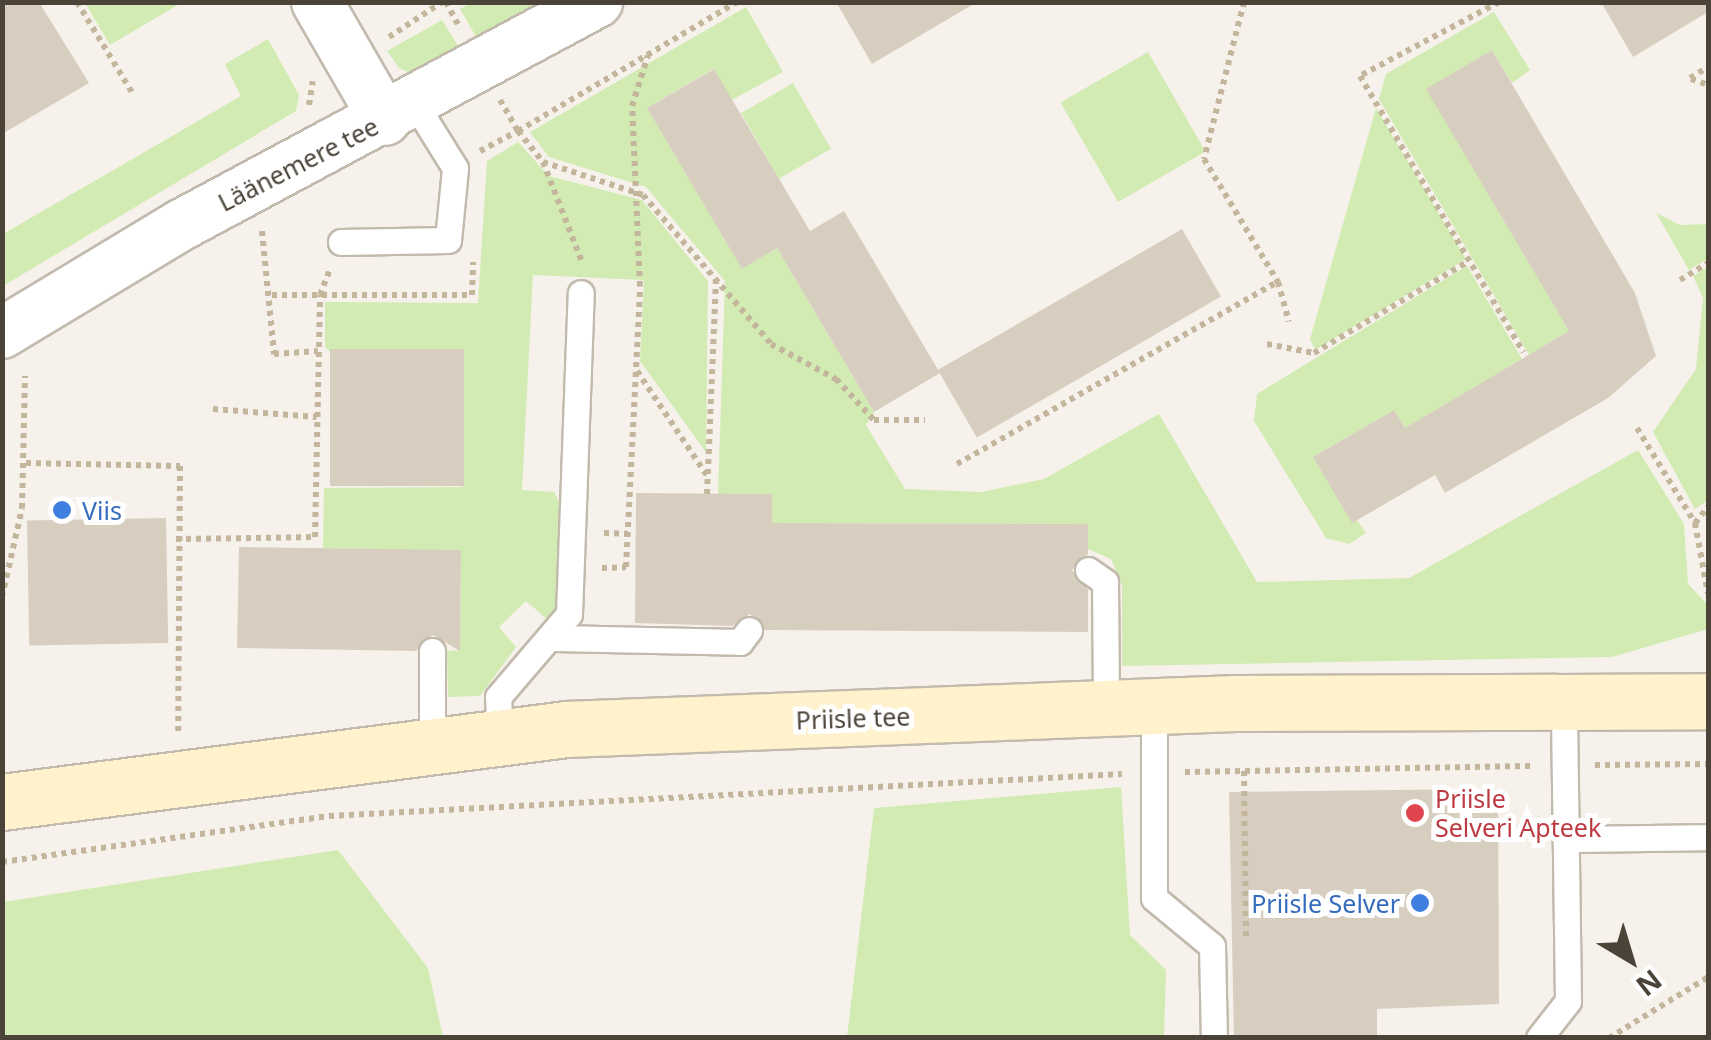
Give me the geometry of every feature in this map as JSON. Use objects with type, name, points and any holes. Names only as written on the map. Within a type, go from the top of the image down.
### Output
[{"type":"street","points":[[318,2],[349,58],[401,113]]},
{"type":"street","name":"Läänemere tee","points":[[14,355],[200,215],[401,113],[597,2]]},
{"type":"street","name":"Priisle tee","points":[[2,802],[500,736],[1130,708],[1708,701]]},
{"type":"lane","points":[[341,242],[448,240],[452,163],[401,113]]},
{"type":"lane","points":[[500,736],[498,697],[555,638],[568,614],[581,293]]},
{"type":"lane","points":[[1088,570],[1105,582],[1130,708],[1154,773],[1154,898],[1230,959],[1214,1038]]},
{"type":"lane","points":[[555,638],[740,642],[749,630]]},
{"type":"lane","points":[[432,651],[432,743]]},
{"type":"lane","points":[[1539,1038],[1568,1001],[1564,703]]},
{"type":"lane","points":[[1568,839],[1708,837]]},
{"type":"path","points":[[77,2],[133,94]]},
{"type":"path","points":[[349,58],[442,2]]},
{"type":"path","points":[[1244,2],[1204,159],[1278,282],[1289,322]]},
{"type":"path","points":[[1499,2],[1360,76],[1524,352]]},
{"type":"path","points":[[630,485],[636,368],[632,106],[648,55]]},
{"type":"path","points":[[1708,67],[1690,78],[1708,85]]},
{"type":"path","points":[[452,163],[518,130],[543,162],[582,258],[581,293]]},
{"type":"path","points":[[543,162],[633,192],[771,344],[836,379],[874,420],[925,420]]},
{"type":"path","points":[[262,230],[274,354],[318,352]]},
{"type":"path","points":[[176,539],[316,536],[320,294],[341,242]]},
{"type":"path","points":[[1266,344],[1314,353],[1469,261]]},
{"type":"path","points":[[1680,280],[1708,262]]},
{"type":"path","points":[[708,494],[716,279]]},
{"type":"path","points":[[957,464],[1278,282]]},
{"type":"path","points":[[2,597],[26,463],[14,355]]},
{"type":"path","points":[[636,368],[708,478]]},
{"type":"path","points":[[212,409],[317,417]]},
{"type":"path","points":[[1637,428],[1694,523],[1708,594]]},
{"type":"path","points":[[26,463],[180,466],[176,539],[178,746]]},
{"type":"path","points":[[1694,523],[1708,507]]},
{"type":"path","points":[[2,862],[329,816],[1154,773],[1708,764]]},
{"type":"path","points":[[1230,959],[1244,771]]},
{"type":"path","points":[[1610,1038],[1708,977]]},
{"type":"green space","points":[[85,3],[181,3],[110,45]]},
{"type":"green space","points":[[471,3],[557,3],[482,47],[460,9]]},
{"type":"green space","points":[[746,7],[783,72],[732,100],[713,69],[647,108],[742,268],[777,248],[874,412],[866,425],[905,489],[981,492],[1044,479],[1159,414],[1257,582],[1409,578],[1638,450],[1684,524],[1688,584],[1708,605],[1708,629],[1612,657],[1122,666],[1122,585],[1111,559],[1088,549],[1088,524],[772,523],[772,494],[718,494],[725,281],[646,187],[549,157],[530,132]]},
{"type":"green space","points":[[1494,12],[1530,70],[1512,83],[1492,50],[1427,89],[1569,331],[1529,355],[1379,99],[1386,74]]},
{"type":"green space","points":[[442,20],[465,57],[412,74],[399,68],[387,51]]},
{"type":"green space","points":[[268,39],[299,95],[296,111],[3,286],[3,234],[241,96],[225,64]]},
{"type":"green space","points":[[1148,52],[1206,152],[1118,202],[1061,103]]},
{"type":"green space","points":[[793,83],[831,149],[779,179],[741,113]]},
{"type":"green space","points":[[1376,108],[1466,259],[1315,350],[1310,339]]},
{"type":"green space","points":[[518,142],[549,176],[642,200],[708,281],[706,452],[640,361],[644,280],[533,275],[522,490],[554,492],[559,501],[558,611],[548,620],[526,601],[499,627],[516,647],[480,696],[448,697],[447,651],[460,650],[461,551],[323,548],[324,488],[463,487],[325,347],[325,302],[478,303],[487,161]]},
{"type":"green space","points":[[1656,213],[1680,225],[1708,224],[1708,259],[1689,270]]},
{"type":"green space","points":[[1467,266],[1522,359],[1405,428],[1394,410],[1313,457],[1366,533],[1349,544],[1326,538],[1254,421],[1257,394]]},
{"type":"green space","points":[[1708,267],[1708,500],[1695,509],[1653,432],[1696,369],[1703,298],[1693,276]]},
{"type":"green space","points":[[1121,787],[1130,935],[1166,970],[1164,1037],[847,1037],[874,808]]},
{"type":"green space","points":[[338,850],[428,968],[443,1037],[3,1037],[3,902]]},
{"type":"building","points":[[2,2],[39,2],[89,83],[2,134]]},
{"type":"building","points":[[836,2],[977,2],[872,64]]},
{"type":"building","points":[[1601,2],[1708,2],[1708,12],[1633,57]]},
{"type":"building","points":[[1492,50],[1635,293],[1656,356],[1608,398],[1445,493],[1435,475],[1352,523],[1313,457],[1394,410],[1405,428],[1569,331],[1426,89]]},
{"type":"building","points":[[714,69],[810,231],[844,211],[940,373],[874,412],[777,248],[742,269],[647,108]]},
{"type":"building","points":[[1182,229],[1221,297],[977,438],[938,370]]},
{"type":"building","points":[[330,349],[464,349],[464,486],[330,486]]},
{"type":"building","points":[[636,493],[772,494],[772,523],[1088,524],[1088,554],[1072,570],[1088,590],[1088,632],[765,630],[750,614],[732,626],[635,623]]},
{"type":"building","points":[[166,518],[168,643],[29,645],[27,520]]},
{"type":"building","points":[[239,547],[461,550],[460,651],[433,635],[416,651],[237,648]]},
{"type":"building","points":[[1498,789],[1499,1004],[1377,1009],[1377,1038],[1234,1038],[1229,792]]},
{"type":"place","name":"Viis","points":[[62,510]]},
{"type":"place","name":"Priisle Selveri Apteek","points":[[1415,813]]},
{"type":"place","name":"Priisle Selver","points":[[1420,903]]}]
